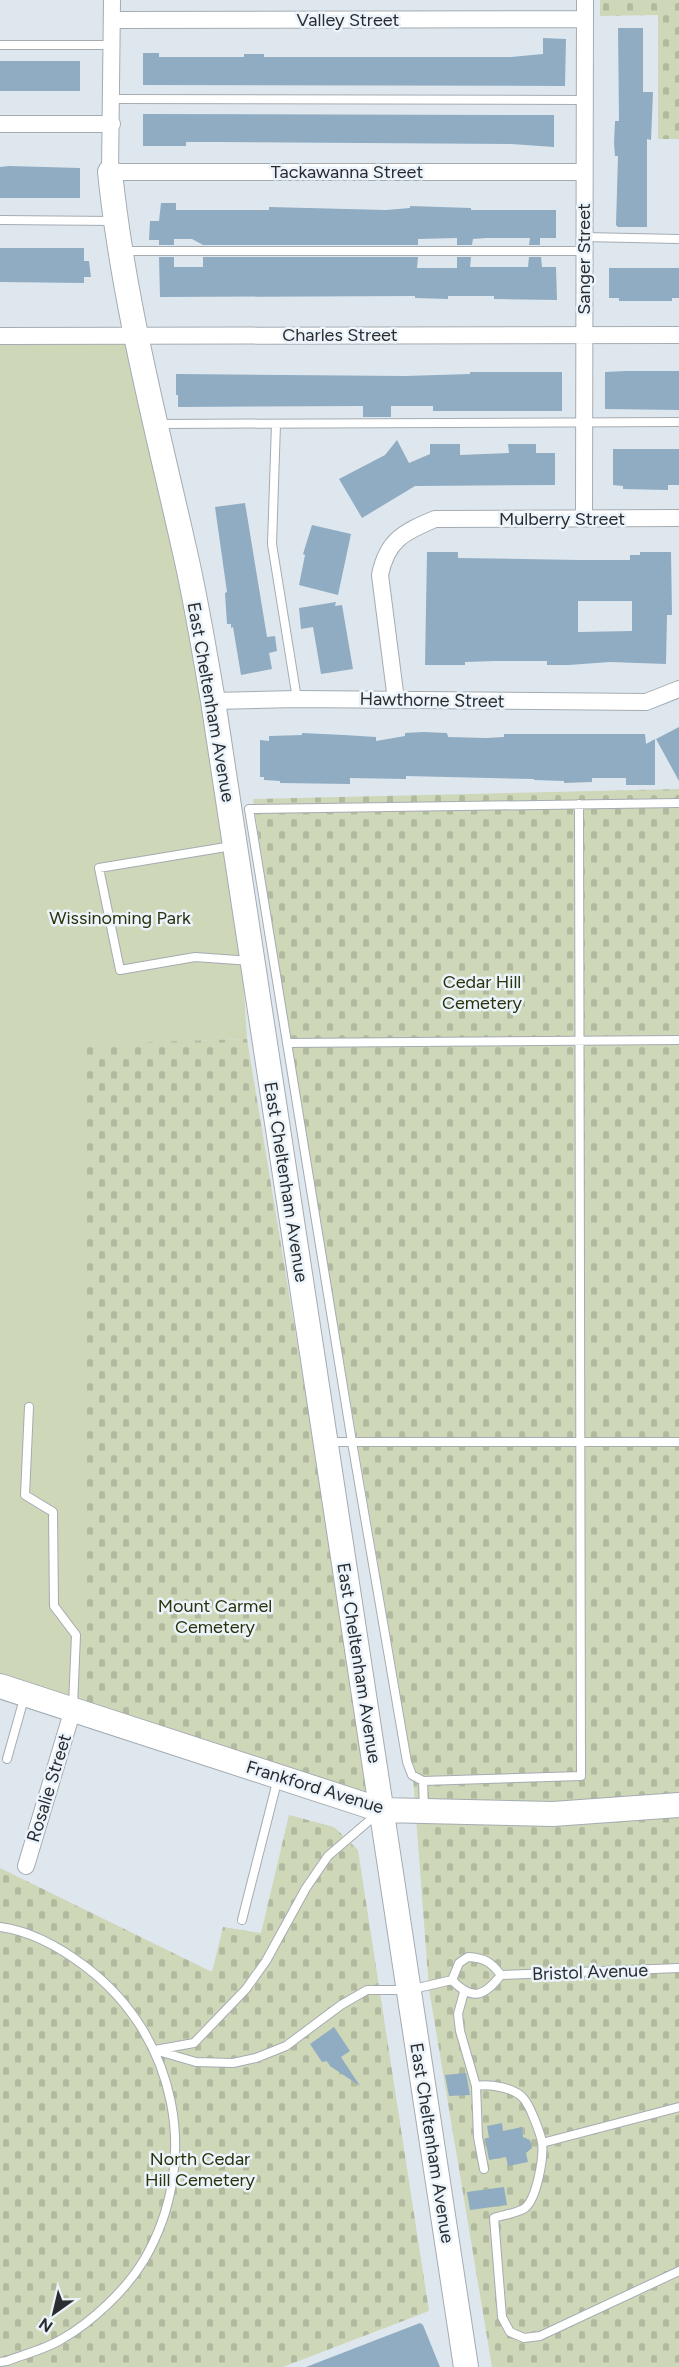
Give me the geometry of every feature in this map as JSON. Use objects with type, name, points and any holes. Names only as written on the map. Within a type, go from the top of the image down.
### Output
[{"type":"street","name":"East Cheltenham Avenue","points":[[112,0],[110,172],[115,221],[135,335],[185,552],[213,701],[464,2366]]},
{"type":"street","name":"Sanger Street","points":[[584,518],[585,0]]},
{"type":"street","name":"Valley Street","points":[[112,20],[585,19]]},
{"type":"street","points":[[0,124],[112,124]]},
{"type":"street","name":"Tackawanna Street","points":[[110,172],[584,172]]},
{"type":"street","name":"Charles Street","points":[[0,336],[679,335]]},
{"type":"street","name":"Mulberry Street","points":[[396,700],[380,575],[383,560],[391,545],[400,537],[435,519],[679,519]]},
{"type":"street","name":"Hawthorne Street","points":[[213,701],[297,699],[650,701],[679,689]]},
{"type":"street","name":"Frankford Avenue","points":[[0,1686],[381,1810],[553,1814],[679,1805]]},
{"type":"street","name":"Rosalie Street","points":[[26,1866],[73,1709]]},
{"type":"lane","points":[[0,45],[110,45]]},
{"type":"lane","points":[[112,99],[584,100]]},
{"type":"lane","points":[[0,220],[115,221]]},
{"type":"lane","points":[[122,251],[584,244],[679,239]]},
{"type":"lane","points":[[155,424],[679,422]]},
{"type":"lane","points":[[276,424],[272,544],[297,699]]},
{"type":"lane","points":[[579,804],[581,1776],[423,1781],[412,1775],[407,1762],[352,1442],[249,809],[679,802]]},
{"type":"lane","points":[[235,846],[99,868],[120,970],[195,957],[253,961]]},
{"type":"lane","points":[[287,1043],[679,1040]]},
{"type":"lane","points":[[28,1407],[25,1495],[53,1512],[54,1606],[76,1635],[73,1709]]},
{"type":"lane","points":[[326,1442],[679,1442]]},
{"type":"lane","points":[[7,1759],[26,1694]]},
{"type":"lane","points":[[242,1920],[279,1777]]},
{"type":"lane","points":[[423,1781],[424,1811]]},
{"type":"lane","points":[[155,2050],[194,2043],[246,1989],[266,1961],[306,1888],[328,1856],[381,1810]]},
{"type":"lane","points":[[0,1927],[14,1929],[64,1950],[107,1983],[142,2025],[155,2050],[172,2102],[176,2156],[167,2209],[143,2261],[107,2306],[62,2339],[0,2362]]},
{"type":"lane","points":[[468,1958],[482,1958],[491,1962],[501,1975],[492,1987],[477,1995],[464,1992],[452,1980],[459,1963],[468,1958]]},
{"type":"lane","name":"Bristol Avenue","points":[[501,1975],[679,1968]]},
{"type":"lane","points":[[155,2050],[196,2062],[233,2063],[256,2058],[286,2046],[341,2005],[367,1990],[409,1990],[452,1980]]},
{"type":"lane","points":[[464,1992],[458,2014],[460,2031],[476,2086],[478,2137],[484,2169]]},
{"type":"lane","points":[[476,2086],[484,2085],[510,2090],[524,2099],[542,2143],[538,2182],[533,2196],[524,2209],[494,2218],[502,2317],[510,2332],[524,2338],[540,2336],[679,2271]]},
{"type":"lane","points":[[542,2143],[679,2107]]},
{"type":"green space","points":[[600,0],[679,0],[679,139],[658,139],[658,15],[600,16]]},
{"type":"green space","name":"Wissinoming Park","points":[[135,335],[235,846],[247,1039],[86,1045],[86,1714],[0,1686],[0,336]]},
{"type":"green space","name":"Cedar Hill Cemetery","points":[[679,789],[679,2367],[492,2367],[429,1989],[412,1764],[291,1053],[253,799]]},
{"type":"green space","name":"Mount Carmel Cemetery","points":[[247,1039],[314,1445],[381,1810],[86,1714],[86,1044]]},
{"type":"green space","name":"North Cedar Hill Cemetery","points":[[289,1815],[334,1827],[358,1850],[429,2311],[283,2367],[0,2367],[0,1868],[212,1972],[223,1927],[261,1933]]},
{"type":"building","points":[[618,28],[643,28],[643,92],[653,92],[651,140],[647,139],[647,227],[618,227],[616,225],[618,156],[615,156],[614,143],[615,121],[619,121]]},
{"type":"building","points":[[543,38],[566,39],[565,86],[143,85],[143,53],[159,53],[159,57],[244,57],[244,54],[264,54],[264,57],[511,57],[543,54]]},
{"type":"building","points":[[0,61],[80,61],[80,91],[0,91]]},
{"type":"building","points":[[143,114],[554,115],[554,147],[511,144],[216,142],[186,142],[186,146],[143,146]]},
{"type":"building","points":[[0,167],[80,168],[80,198],[0,198]]},
{"type":"building","points":[[161,203],[176,203],[176,210],[269,210],[269,207],[386,210],[410,208],[410,206],[471,208],[471,210],[556,210],[556,238],[540,238],[540,245],[529,245],[530,238],[486,238],[473,239],[472,245],[457,245],[457,238],[418,239],[418,245],[203,245],[192,239],[174,239],[174,245],[159,245],[159,240],[149,240],[150,221],[159,221]]},
{"type":"building","points":[[0,248],[84,248],[84,261],[89,261],[91,277],[84,277],[84,283],[0,282]]},
{"type":"building","points":[[159,257],[174,257],[174,267],[203,267],[203,257],[418,257],[417,268],[457,268],[457,257],[471,257],[470,267],[528,267],[529,257],[541,257],[542,267],[556,267],[557,300],[494,299],[494,296],[448,296],[448,299],[415,298],[415,296],[160,297]]},
{"type":"building","points":[[609,268],[679,268],[679,298],[672,298],[672,301],[619,301],[619,298],[609,298]]},
{"type":"building","points":[[679,371],[679,410],[605,409],[605,372]]},
{"type":"building","points":[[470,372],[562,372],[562,411],[433,411],[433,406],[391,406],[391,417],[363,417],[363,406],[178,407],[178,395],[176,395],[176,374],[405,376],[470,374]]},
{"type":"building","points":[[397,440],[409,463],[430,454],[430,444],[460,444],[460,455],[509,453],[508,444],[536,444],[536,453],[555,453],[555,485],[415,486],[362,518],[339,479],[385,455]]},
{"type":"building","points":[[613,449],[679,449],[679,485],[668,485],[668,490],[623,489],[623,486],[613,485]]},
{"type":"building","points":[[245,503],[267,637],[275,636],[277,651],[269,653],[272,669],[241,675],[233,627],[227,624],[225,593],[227,592],[215,507]]},
{"type":"building","points":[[312,525],[351,534],[338,595],[299,585],[305,555],[303,554]]},
{"type":"building","points":[[427,552],[458,552],[458,558],[630,560],[630,555],[640,555],[640,552],[671,552],[672,615],[667,615],[666,664],[610,662],[547,665],[547,661],[495,661],[465,662],[465,665],[425,665]],"holes":[[[578,601],[632,601],[632,631],[578,632]]]},
{"type":"building","points":[[336,602],[335,606],[342,605],[353,669],[321,674],[313,627],[301,629],[299,608]]},
{"type":"building","points":[[679,727],[679,781],[656,739]]},
{"type":"building","points":[[302,733],[376,737],[376,741],[405,736],[405,733],[447,733],[448,737],[486,738],[504,737],[504,734],[645,734],[646,744],[655,739],[655,785],[626,785],[626,778],[592,778],[592,782],[564,783],[564,781],[534,779],[406,776],[406,779],[350,778],[350,784],[280,783],[280,781],[264,780],[264,777],[260,777],[260,740],[269,741],[269,736],[302,735]]},
{"type":"building","points":[[334,2027],[350,2051],[341,2057],[360,2086],[330,2066],[327,2061],[322,2062],[310,2044]]},
{"type":"building","points":[[466,2073],[470,2095],[449,2096],[445,2075]]},
{"type":"building","points":[[502,2123],[503,2131],[522,2127],[523,2137],[530,2140],[532,2148],[526,2153],[528,2162],[508,2166],[506,2157],[489,2160],[485,2138],[489,2138],[487,2126]]},
{"type":"building","points":[[504,2187],[507,2205],[470,2210],[467,2192]]},
{"type":"building","points":[[420,2323],[423,2325],[440,2367],[306,2367]]}]
